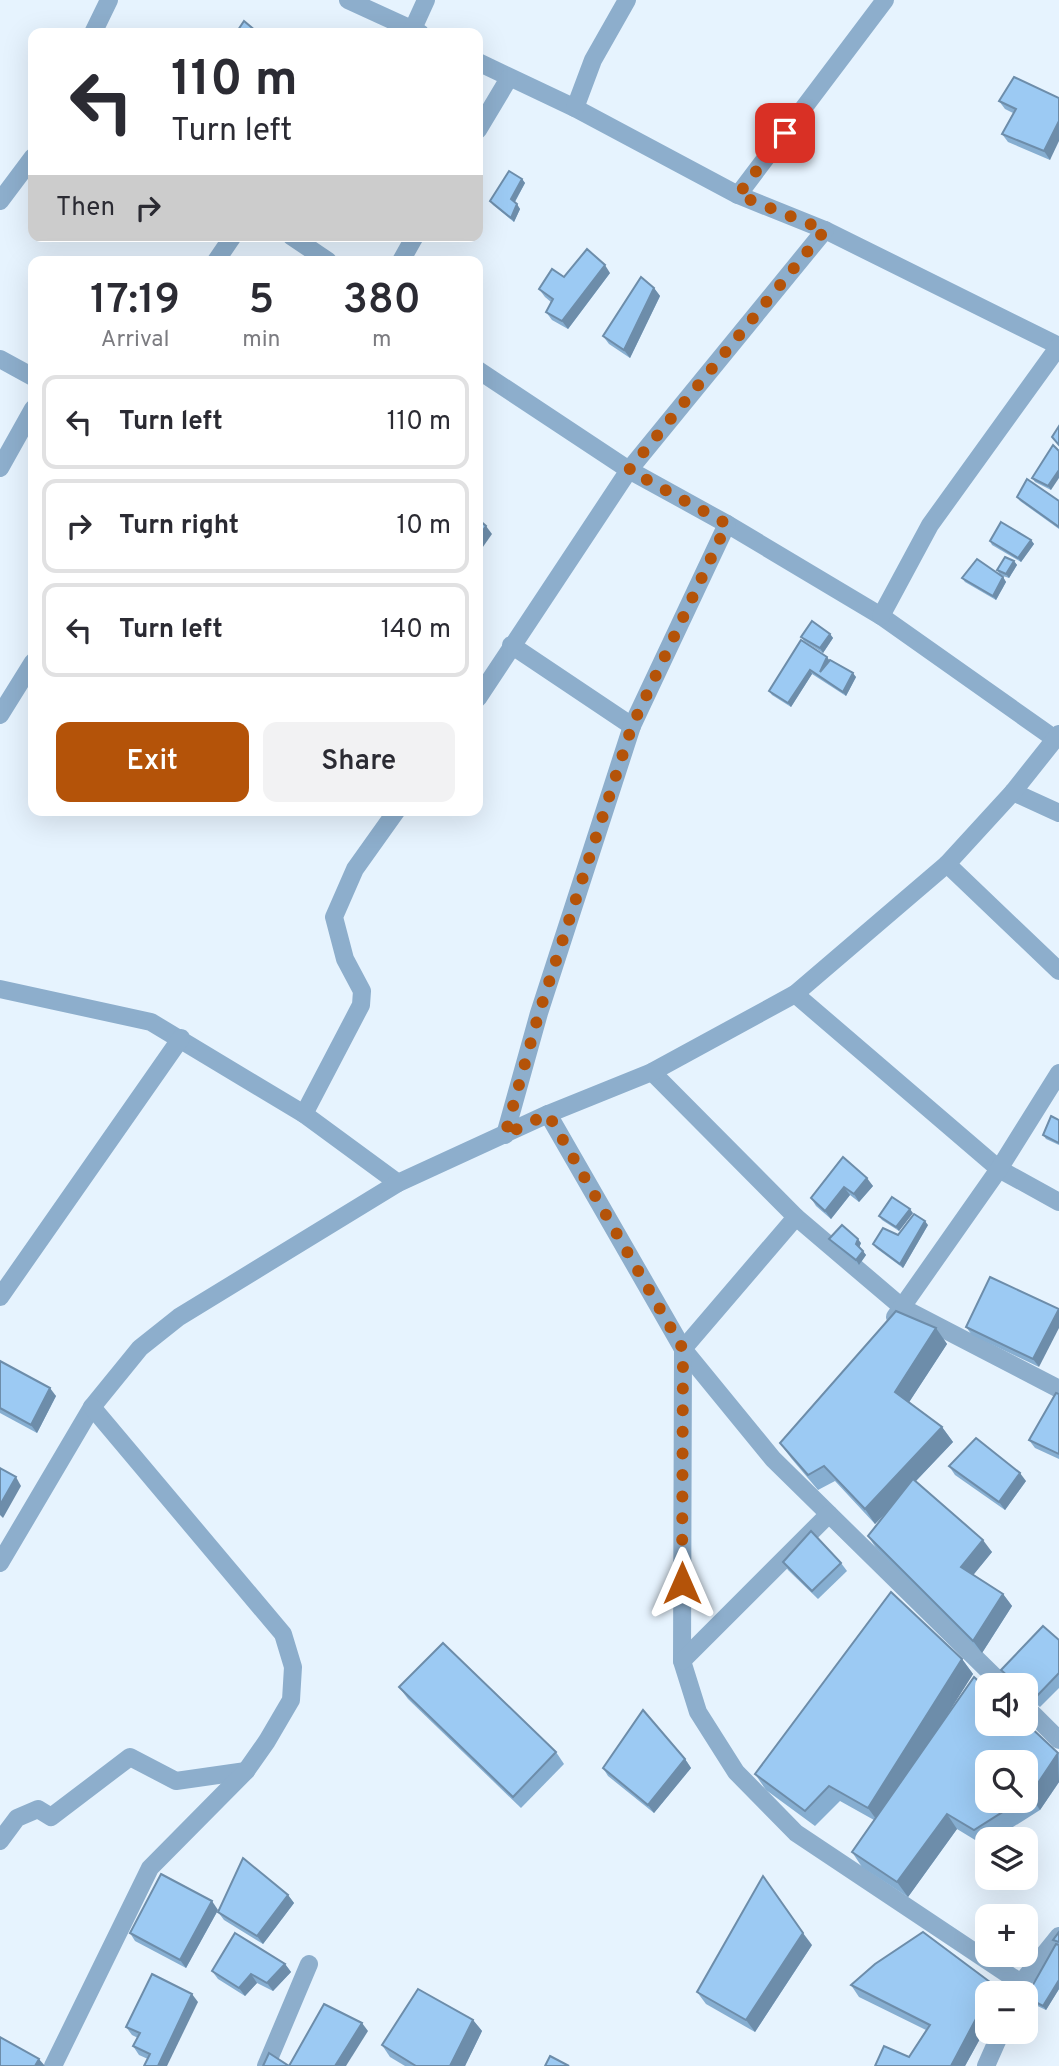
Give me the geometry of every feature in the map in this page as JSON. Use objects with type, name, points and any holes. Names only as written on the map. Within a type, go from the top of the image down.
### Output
[{"type":"street","points":[[95,28],[109,0]]},
{"type":"street","points":[[348,0],[406,28]]},
{"type":"street","points":[[416,28],[426,0]]},
{"type":"street","points":[[575,108],[593,60],[627,0]]},
{"type":"street","points":[[738,195],[885,0]]},
{"type":"street","points":[[483,65],[575,108],[738,195],[825,230],[1059,346],[930,524],[881,616]]},
{"type":"street","points":[[483,122],[509,78]]},
{"type":"street","points":[[0,201],[28,164]]},
{"type":"street","points":[[483,690],[629,470],[825,230]]},
{"type":"street","points":[[306,242],[322,256]]},
{"type":"street","points":[[0,359],[28,374]]},
{"type":"street","points":[[0,1563],[92,1407],[140,1348],[179,1317],[398,1183],[548,1114],[652,1072],[795,993],[947,864],[1013,792],[1057,736],[881,616],[727,524],[629,470],[483,373]]},
{"type":"street","points":[[0,468],[28,418]]},
{"type":"street","points":[[505,1135],[539,1013],[632,726],[727,524]]},
{"type":"street","points":[[511,645],[632,726]]},
{"type":"street","points":[[0,715],[28,670]]},
{"type":"street","points":[[1013,792],[1059,813]]},
{"type":"street","points":[[304,1114],[361,1005],[362,991],[345,960],[334,917],[355,869],[393,816]]},
{"type":"street","points":[[947,864],[1059,971]]},
{"type":"street","points":[[0,989],[151,1021],[304,1114],[398,1183]]},
{"type":"street","points":[[795,993],[999,1169],[1059,1202]]},
{"type":"street","points":[[0,1297],[181,1038]]},
{"type":"street","points":[[652,1072],[796,1217],[903,1308],[1059,1389]]},
{"type":"street","points":[[886,1328],[903,1308],[999,1169],[1059,1073]]},
{"type":"street","points":[[548,1114],[683,1349],[828,1514],[991,1673]]},
{"type":"street","points":[[796,1217],[683,1349],[682,1661],[698,1712],[736,1772],[796,1833],[1009,1981]]},
{"type":"street","points":[[53,2066],[150,1868],[246,1772],[290,1700],[293,1667],[284,1634],[92,1407]]},
{"type":"street","points":[[682,1661],[828,1514]]},
{"type":"street","points":[[1038,1719],[1059,1740]]},
{"type":"street","points":[[0,1841],[17,1818],[38,1809],[51,1817],[130,1757],[176,1782],[246,1772]]},
{"type":"street","points":[[1024,1981],[1059,1936]]},
{"type":"street","points":[[266,2066],[309,1964]]},
{"type":"street","points":[[986,2066],[996,2044]]},
{"type":"building","points":[[244,21],[252,28],[239,28]]},
{"type":"building","points":[[1014,77],[1059,98],[1059,121],[1044,151],[1002,134],[1016,109],[999,101]]},
{"type":"building","points":[[509,171],[522,179],[511,199],[517,204],[511,218],[490,201]]},
{"type":"building","points":[[587,249],[605,265],[562,321],[546,312],[553,299],[539,289],[552,269],[564,277]]},
{"type":"building","points":[[641,277],[654,288],[624,350],[603,336]]},
{"type":"building","points":[[1059,426],[1059,445],[1052,437]]},
{"type":"building","points":[[1053,445],[1059,451],[1059,470],[1048,486],[1032,478]]},
{"type":"building","points":[[1027,479],[1059,501],[1059,527],[1017,497]]},
{"type":"building","points":[[1001,522],[1031,540],[1018,558],[990,541]]},
{"type":"building","points":[[1005,557],[1014,561],[1006,574],[997,570]]},
{"type":"building","points":[[977,559],[1003,577],[993,596],[962,578]]},
{"type":"building","points":[[812,621],[830,634],[820,648],[801,637]]},
{"type":"building","points":[[801,640],[827,657],[820,672],[830,660],[853,673],[843,692],[810,670],[788,703],[769,691]]},
{"type":"building","points":[[1051,1116],[1059,1120],[1059,1143],[1043,1135]]},
{"type":"building","points":[[843,1157],[867,1178],[854,1194],[844,1187],[825,1211],[811,1198]]},
{"type":"building","points":[[892,1197],[910,1209],[896,1227],[879,1216]]},
{"type":"building","points":[[914,1214],[925,1221],[900,1264],[873,1244],[883,1228],[898,1235]]},
{"type":"building","points":[[842,1225],[858,1239],[856,1244],[863,1251],[856,1260],[829,1239]]},
{"type":"building","points":[[990,1277],[1059,1309],[1033,1359],[966,1327]]},
{"type":"building","points":[[896,1311],[936,1328],[895,1392],[942,1427],[865,1509],[824,1466],[808,1475],[780,1443]]},
{"type":"building","points":[[0,1361],[50,1388],[31,1425],[0,1408]]},
{"type":"building","points":[[1056,1393],[1059,1394],[1059,1454],[1029,1440]]},
{"type":"building","points":[[976,1438],[1020,1473],[999,1502],[949,1466]]},
{"type":"building","points":[[0,1468],[16,1477],[0,1505]]},
{"type":"building","points":[[913,1479],[983,1540],[961,1567],[1003,1594],[973,1641],[868,1536]]},
{"type":"building","points":[[811,1531],[841,1563],[812,1591],[783,1562]]},
{"type":"building","points":[[891,1592],[962,1659],[868,1808],[829,1786],[805,1811],[755,1774]]},
{"type":"building","points":[[1043,1626],[1059,1640],[1059,1673],[1038,1695],[1038,1673],[1004,1673],[1001,1670]]},
{"type":"building","points":[[443,1643],[556,1752],[513,1797],[399,1687]]},
{"type":"building","points":[[974,1677],[975,1736],[1038,1734],[1058,1753],[1038,1783],[1038,1750],[975,1750],[975,1813],[1001,1813],[974,1830],[947,1814],[897,1882],[852,1852]]},
{"type":"building","points":[[643,1710],[685,1759],[648,1805],[603,1768]]},
{"type":"building","points":[[243,1858],[288,1895],[257,1936],[218,1912]]},
{"type":"building","points":[[161,1874],[212,1901],[180,1960],[130,1933]]},
{"type":"building","points":[[763,1876],[803,1933],[746,2020],[697,1992]]},
{"type":"building","points":[[923,1932],[989,1981],[975,1981],[975,2021],[951,2066],[875,2066],[884,2046],[909,2057],[930,2025],[851,1985],[875,1964]]},
{"type":"building","points":[[235,1933],[285,1964],[267,1983],[251,1974],[239,1988],[212,1971]]},
{"type":"building","points":[[1056,1944],[1059,1945],[1059,1980],[1043,2006],[1038,2003],[1038,1981],[1035,1981]]},
{"type":"building","points":[[152,1974],[192,1994],[158,2066],[144,2066],[150,2054],[133,2046],[140,2033],[126,2027]]},
{"type":"building","points":[[418,1989],[473,2020],[450,2066],[416,2066],[382,2045]]},
{"type":"building","points":[[324,2004],[362,2023],[335,2066],[289,2066]]},
{"type":"building","points":[[0,2037],[39,2059],[35,2066],[0,2066]]},
{"type":"building","points":[[269,2053],[289,2066],[263,2066]]},
{"type":"building","points":[[550,2056],[569,2066],[545,2066]]},
{"type":"route","points":[[682,1583],[683,1349],[548,1114],[505,1135],[539,1013],[632,726],[727,524],[629,470],[825,230],[738,195],[785,133]]}]
